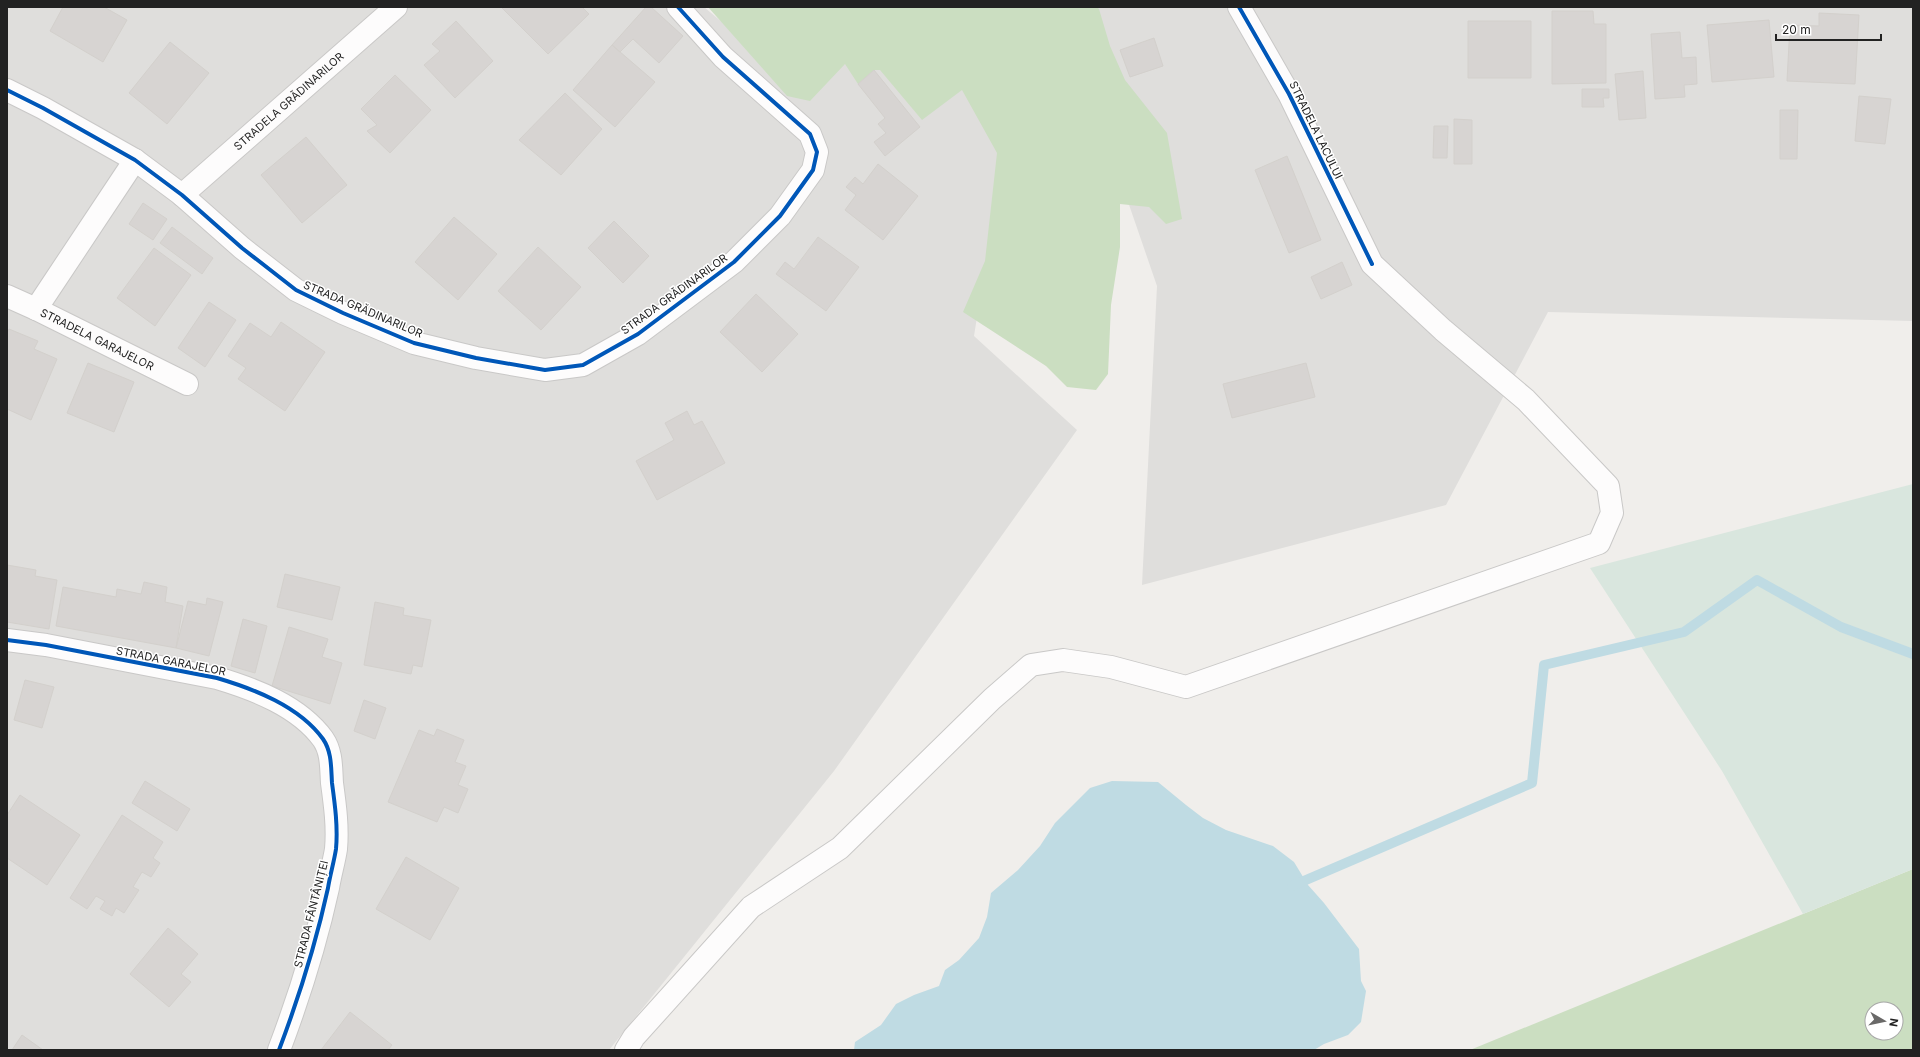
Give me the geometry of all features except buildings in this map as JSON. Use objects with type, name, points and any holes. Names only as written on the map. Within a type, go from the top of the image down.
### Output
[{"type":"street","name":"STRADELA GRĂDINARILOR","points":[[182,195],[396,7]]},
{"type":"street","name":"STRADA GRĂDINARILOR","points":[[7,90],[43,108],[135,160],[182,195],[242,248],[296,290],[343,313],[414,343],[476,358],[545,370],[583,365],[638,334],[734,262],[780,216],[813,170],[817,152],[810,134],[723,57],[678,7]]},
{"type":"street","name":"STRADELA LACULUI","points":[[626,1050],[634,1037],[751,907],[840,848],[992,699],[1031,665],[1063,660],[1111,667],[1186,687],[1599,543],[1612,513],[1608,486],[1526,400],[1443,330],[1372,264],[1289,94],[1239,7]]},
{"type":"street","points":[[36,309],[135,160]]},
{"type":"street","name":"STRADELA GARAJELOR","points":[[7,296],[187,384]]},
{"type":"street","name":"STRADA GARAJELOR","points":[[7,640],[46,645],[217,678],[241,685],[272,699],[295,713],[311,726],[323,740],[326,747],[331,760],[332,777]]},
{"type":"street","name":"STRADA FÂNTÂNIȚEI","points":[[279,1050],[308,966],[323,910],[336,849],[336,815],[332,777]]},
{"type":"shaded area","points":[[7,7],[704,7],[793,82],[875,10],[1008,124],[974,336],[1077,430],[834,771],[609,1050],[7,1050]]},
{"type":"shaded area","points":[[1059,7],[1913,7],[1913,321],[1548,312],[1446,505],[1142,585],[1157,286],[1062,10]]},
{"type":"shaded area","points":[[1913,484],[1913,869],[1803,914],[1722,771],[1590,568]]},
{"type":"green space","points":[[708,7],[1097,7],[1099,9],[1110,46],[1125,80],[1167,133],[1182,219],[1166,224],[1149,207],[1120,204],[1120,247],[1111,305],[1108,374],[1096,390],[1067,387],[1046,366],[963,312],[985,261],[997,153],[962,90],[922,120],[880,70],[874,70],[858,84],[845,64],[810,101],[787,96]]},
{"type":"green space","points":[[1913,869],[1913,1050],[1470,1050]]},
{"type":"water","points":[[1112,781],[1158,782],[1203,818],[1226,830],[1273,846],[1294,862],[1308,885],[1324,903],[1359,949],[1361,981],[1366,991],[1361,1022],[1348,1035],[1324,1044],[1314,1050],[854,1050],[855,1042],[881,1025],[896,1004],[914,995],[939,986],[945,970],[959,960],[979,938],[987,917],[991,893],[1018,870],[1040,846],[1055,823],[1090,788]]},
{"type":"waterway","points":[[1292,886],[1532,783],[1544,665],[1684,632],[1757,580],[1841,627],[1913,654]]},
{"type":"cycle path","points":[[7,90],[43,108],[135,160],[182,195],[242,248],[296,290],[343,313],[414,343],[476,358],[545,370],[583,365],[638,334],[734,262],[780,216],[813,170],[817,152],[810,134],[723,57],[678,7]]},
{"type":"cycle path","points":[[1239,7],[1289,94],[1372,264]]},
{"type":"cycle path","points":[[7,640],[46,645],[231,682],[260,693],[289,708],[313,727],[323,739],[328,749],[330,760],[335,808],[336,849],[323,909],[312,949],[300,990],[279,1050]]}]
